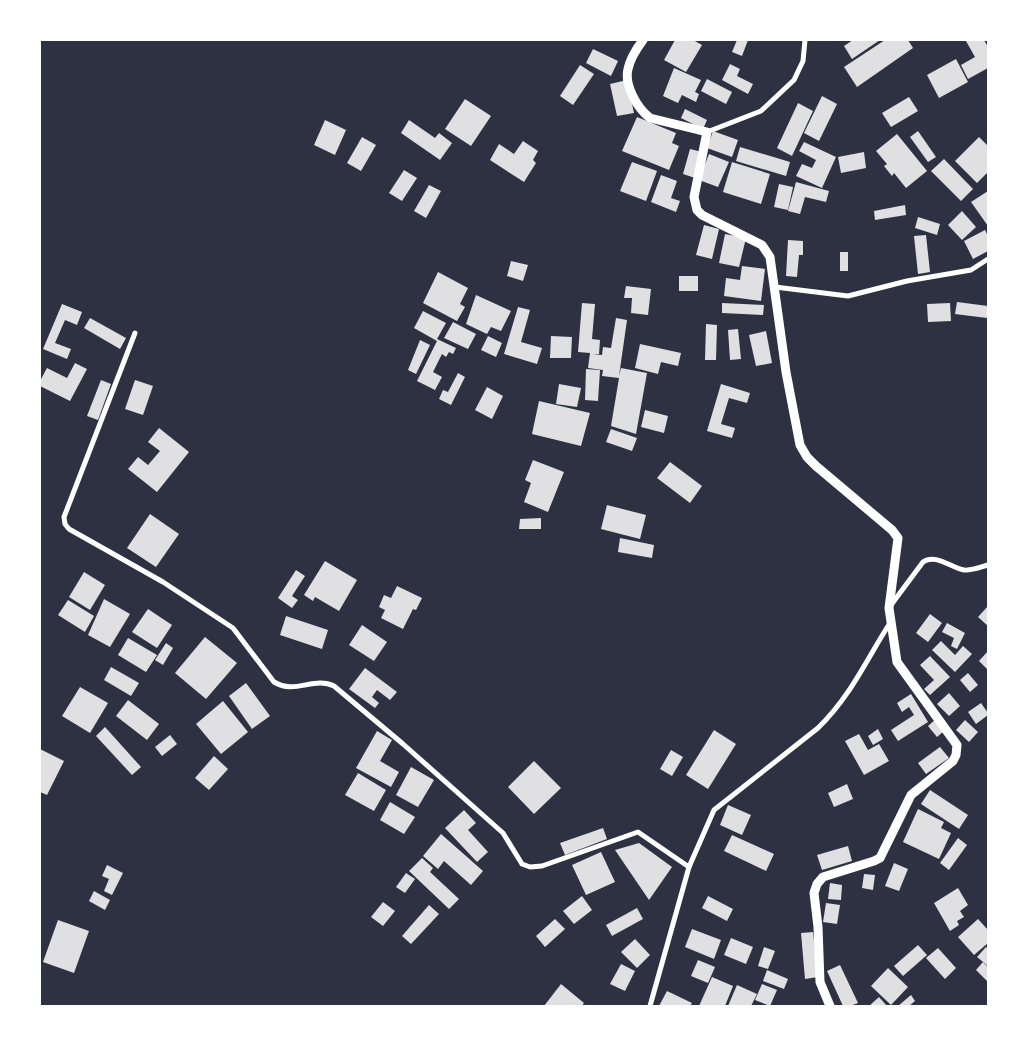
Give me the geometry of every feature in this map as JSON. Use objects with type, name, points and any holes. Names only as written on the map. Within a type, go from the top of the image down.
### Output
[{"type":"street","points":[[642,40],[636,48],[627,70],[631,91],[643,112],[650,118],[707,132],[760,111],[794,80],[803,61],[805,40]]},
{"type":"street","points":[[707,132],[694,197],[697,210],[702,215],[762,246],[770,257],[786,372],[800,445],[807,457],[816,466],[892,530],[898,538],[889,608],[897,662],[957,746],[953,762],[911,795],[880,858],[823,877],[816,884],[814,893],[818,927],[820,982],[830,1006]]},
{"type":"street","points":[[775,286],[848,296],[907,281],[971,270],[988,259]]},
{"type":"street","points":[[135,333],[64,517],[64,524],[69,529],[162,582],[233,628],[274,682],[282,687],[326,682],[334,686],[403,744],[503,834],[522,864],[530,867],[542,866],[638,832],[690,867]]},
{"type":"street","points":[[889,608],[927,559],[934,559],[966,571],[988,565]]},
{"type":"street","points":[[650,1006],[690,867],[714,810],[818,728],[834,712],[854,686],[874,648],[891,622]]},
{"type":"building","points":[[675,40],[693,40],[702,45],[686,72],[664,60]]},
{"type":"building","points":[[737,40],[748,40],[742,56],[732,52]]},
{"type":"building","points":[[853,40],[880,40],[852,59],[844,46]]},
{"type":"building","points":[[885,40],[908,40],[913,48],[857,87],[844,67]]},
{"type":"building","points":[[984,40],[988,47],[988,68],[968,79],[961,65],[975,57],[966,41]]},
{"type":"building","points":[[593,49],[618,61],[611,76],[586,63]]},
{"type":"building","points":[[956,59],[968,82],[939,98],[927,75]]},
{"type":"building","points":[[730,64],[740,69],[737,76],[753,84],[748,94],[722,80]]},
{"type":"building","points":[[580,65],[594,74],[573,105],[560,96]]},
{"type":"building","points":[[674,68],[701,80],[695,92],[699,94],[696,102],[682,95],[678,103],[663,96]]},
{"type":"building","points":[[707,79],[732,92],[726,104],[701,91]]},
{"type":"building","points":[[627,80],[634,113],[617,116],[610,84]]},
{"type":"building","points":[[822,96],[837,104],[819,141],[804,133]]},
{"type":"building","points":[[909,97],[918,111],[891,127],[882,113]]},
{"type":"building","points":[[465,99],[491,116],[471,146],[445,129]]},
{"type":"building","points":[[798,103],[813,111],[792,156],[777,148]]},
{"type":"building","points":[[685,109],[707,120],[703,129],[681,118]]},
{"type":"building","points":[[637,117],[676,133],[672,143],[679,146],[669,170],[622,151]]},
{"type":"building","points":[[325,120],[346,130],[335,155],[314,145]]},
{"type":"building","points":[[409,120],[435,138],[439,133],[452,143],[440,160],[401,133]]},
{"type":"building","points":[[713,131],[738,140],[732,157],[707,148]]},
{"type":"building","points":[[918,131],[936,157],[928,162],[910,137]]},
{"type":"building","points":[[897,134],[927,171],[906,188],[894,173],[892,176],[884,166],[887,164],[876,151]]},
{"type":"building","points":[[362,137],[376,145],[361,171],[347,163]]},
{"type":"building","points":[[979,137],[988,146],[988,172],[977,183],[955,161]]},
{"type":"building","points":[[523,141],[538,151],[533,160],[536,163],[524,182],[490,160],[499,144],[514,154]]},
{"type":"building","points":[[804,142],[836,157],[822,188],[796,176],[802,164],[812,168],[816,160],[799,151]]},
{"type":"building","points":[[740,147],[790,162],[786,176],[736,161]]},
{"type":"building","points":[[690,149],[702,152],[695,178],[683,174]]},
{"type":"building","points":[[864,152],[866,168],[841,173],[838,157]]},
{"type":"building","points":[[709,154],[729,162],[718,187],[699,180]]},
{"type":"building","points":[[944,159],[973,189],[961,201],[931,171]]},
{"type":"building","points":[[632,162],[657,171],[646,201],[620,191]]},
{"type":"building","points":[[732,162],[770,174],[761,204],[723,192]]},
{"type":"building","points":[[404,170],[417,178],[402,201],[389,193]]},
{"type":"building","points":[[661,175],[677,181],[671,198],[680,201],[676,212],[651,202]]},
{"type":"building","points":[[796,182],[829,191],[826,202],[805,197],[800,214],[788,211]]},
{"type":"building","points":[[779,184],[793,187],[788,210],[774,207]]},
{"type":"building","points":[[429,185],[441,191],[426,218],[414,211]]},
{"type":"building","points":[[988,191],[988,226],[971,202]]},
{"type":"building","points":[[905,205],[906,215],[875,220],[874,211]]},
{"type":"building","points":[[962,211],[976,227],[962,240],[948,225]]},
{"type":"building","points":[[918,217],[940,224],[937,235],[915,228]]},
{"type":"building","points":[[704,225],[719,229],[712,259],[696,255]]},
{"type":"building","points":[[985,230],[988,236],[988,251],[973,259],[964,241]]},
{"type":"building","points":[[725,234],[746,238],[739,267],[719,263]]},
{"type":"building","points":[[926,235],[930,272],[918,274],[914,236]]},
{"type":"building","points":[[788,240],[803,241],[803,255],[799,255],[797,277],[786,276]]},
{"type":"building","points":[[840,252],[848,252],[848,271],[840,271]]},
{"type":"building","points":[[511,261],[528,265],[523,281],[507,276]]},
{"type":"building","points":[[742,266],[765,269],[761,301],[724,296],[726,278],[740,280]]},
{"type":"building","points":[[438,272],[468,288],[460,304],[465,307],[457,321],[423,303]]},
{"type":"building","points":[[679,276],[698,276],[698,291],[679,291]]},
{"type":"building","points":[[626,286],[651,289],[648,315],[631,313],[632,298],[624,298]]},
{"type":"building","points":[[476,295],[511,311],[501,331],[491,327],[487,334],[466,324]]},
{"type":"building","points":[[957,302],[988,306],[987,318],[955,314]]},
{"type":"building","points":[[582,303],[595,304],[592,339],[600,340],[599,354],[593,354],[602,355],[603,347],[611,348],[616,318],[627,320],[619,376],[621,368],[647,373],[636,434],[611,426],[619,378],[602,376],[603,370],[588,368],[590,353],[578,352]]},
{"type":"building","points":[[722,303],[764,305],[763,315],[722,313]]},
{"type":"building","points":[[950,303],[951,321],[928,322],[927,304]]},
{"type":"building","points":[[62,304],[82,312],[77,325],[65,320],[55,343],[71,349],[67,359],[43,349]]},
{"type":"building","points":[[518,307],[530,310],[521,342],[542,348],[537,364],[504,354]]},
{"type":"building","points":[[423,311],[446,323],[437,339],[456,348],[453,354],[449,352],[446,357],[442,354],[433,372],[442,377],[435,390],[417,381],[437,341],[414,328]]},
{"type":"building","points":[[90,318],[126,338],[120,349],[84,328]]},
{"type":"building","points":[[453,322],[476,334],[468,349],[444,338]]},
{"type":"building","points":[[706,324],[717,325],[716,360],[705,360]]},
{"type":"building","points":[[738,329],[741,359],[730,360],[728,330]]},
{"type":"building","points":[[766,331],[772,363],[756,366],[749,335]]},
{"type":"building","points":[[488,336],[502,343],[496,357],[481,350]]},
{"type":"building","points":[[551,336],[572,337],[571,358],[550,358]]},
{"type":"building","points":[[420,340],[430,345],[416,374],[408,370]]},
{"type":"building","points":[[640,344],[681,353],[678,366],[661,362],[658,374],[635,368]]},
{"type":"building","points":[[75,363],[87,369],[70,401],[40,386],[40,381],[47,368],[67,378]]},
{"type":"building","points":[[586,369],[600,370],[598,401],[585,400]]},
{"type":"building","points":[[458,373],[465,377],[451,405],[439,399],[443,390],[448,392]]},
{"type":"building","points":[[101,380],[111,384],[98,420],[87,416]]},
{"type":"building","points":[[135,380],[153,386],[143,415],[125,409]]},
{"type":"building","points":[[559,384],[581,388],[577,407],[556,404]]},
{"type":"building","points":[[721,384],[750,393],[747,403],[729,398],[721,424],[735,428],[732,438],[707,431]]},
{"type":"building","points":[[487,387],[503,396],[492,419],[475,410]]},
{"type":"building","points":[[539,401],[590,413],[581,446],[532,434]]},
{"type":"building","points":[[645,410],[668,416],[664,433],[641,427]]},
{"type":"building","points":[[159,428],[189,452],[157,492],[128,469],[138,457],[148,465],[160,451],[148,442]]},
{"type":"building","points":[[611,429],[637,438],[632,451],[606,442]]},
{"type":"building","points":[[533,460],[564,472],[548,512],[524,502],[531,483],[525,480]]},
{"type":"building","points":[[670,462],[702,486],[690,503],[657,478]]},
{"type":"building","points":[[607,505],[646,515],[640,539],[601,529]]},
{"type":"building","points":[[150,514],[179,534],[156,567],[127,548]]},
{"type":"building","points":[[541,518],[541,529],[519,529],[520,519]]},
{"type":"building","points":[[620,538],[654,545],[652,558],[618,552]]},
{"type":"building","points":[[325,561],[357,580],[339,611],[315,597],[313,601],[304,595]]},
{"type":"building","points":[[296,570],[305,576],[292,596],[298,600],[292,608],[278,598]]},
{"type":"building","points":[[84,572],[105,585],[90,610],[69,597]]},
{"type":"building","points":[[397,586],[422,598],[416,610],[413,609],[403,629],[381,618],[385,610],[379,607],[384,595],[391,598]]},
{"type":"building","points":[[104,599],[130,614],[110,647],[88,635]]},
{"type":"building","points":[[68,600],[94,616],[85,632],[58,615]]},
{"type":"building","points":[[988,606],[988,626],[978,617]]},
{"type":"building","points":[[148,609],[172,625],[157,648],[132,632]]},
{"type":"building","points":[[930,614],[942,623],[928,642],[916,633]]},
{"type":"building","points":[[286,616],[328,630],[322,649],[280,635]]},
{"type":"building","points":[[947,623],[965,633],[957,649],[951,646],[954,638],[942,632]]},
{"type":"building","points":[[362,625],[387,642],[374,661],[349,645]]},
{"type":"building","points":[[205,637],[237,663],[206,699],[175,673]]},
{"type":"building","points":[[128,638],[157,655],[146,672],[118,655]]},
{"type":"building","points":[[941,641],[955,655],[963,646],[972,654],[955,672],[932,650]]},
{"type":"building","points":[[166,643],[173,648],[163,665],[155,660]]},
{"type":"building","points":[[988,651],[988,670],[979,661]]},
{"type":"building","points":[[930,656],[950,677],[930,695],[924,689],[934,680],[920,665]]},
{"type":"building","points":[[111,667],[139,683],[131,696],[104,680]]},
{"type":"building","points":[[365,668],[397,692],[390,700],[377,690],[372,697],[379,703],[375,708],[349,689]]},
{"type":"building","points":[[968,673],[978,685],[970,692],[960,680]]},
{"type":"building","points":[[246,683],[270,716],[252,729],[229,696]]},
{"type":"building","points":[[80,687],[108,703],[90,733],[62,716]]},
{"type":"building","points":[[949,693],[960,706],[949,716],[937,704]]},
{"type":"building","points":[[911,694],[928,722],[898,741],[891,730],[914,715],[909,707],[902,712],[897,703]]},
{"type":"building","points":[[128,700],[159,724],[147,740],[116,716]]},
{"type":"building","points":[[223,701],[248,732],[221,754],[196,724]]},
{"type":"building","points":[[981,703],[988,715],[976,724],[968,712]]},
{"type":"building","points":[[935,720],[944,731],[937,737],[928,726]]},
{"type":"building","points":[[965,720],[978,732],[969,742],[956,730]]},
{"type":"building","points":[[105,727],[141,767],[132,775],[96,736]]},
{"type":"building","points":[[878,729],[883,739],[873,745],[868,736]]},
{"type":"building","points":[[714,730],[736,744],[708,789],[686,775]]},
{"type":"building","points":[[377,731],[392,740],[380,761],[399,772],[391,787],[356,768]]},
{"type":"building","points":[[859,734],[868,750],[879,744],[889,761],[864,775],[845,741]]},
{"type":"building","points":[[170,735],[177,744],[162,756],[155,747]]},
{"type":"building","points":[[940,747],[949,758],[926,774],[918,763]]},
{"type":"building","points":[[40,749],[64,761],[47,795],[40,792]]},
{"type":"building","points":[[671,750],[683,757],[672,776],[660,769]]},
{"type":"building","points":[[214,756],[228,769],[209,790],[195,778]]},
{"type":"building","points":[[534,761],[561,788],[534,814],[508,787]]},
{"type":"building","points":[[411,767],[434,780],[418,807],[396,795]]},
{"type":"building","points":[[358,773],[386,790],[374,811],[345,795]]},
{"type":"building","points":[[847,784],[853,799],[834,807],[828,793]]},
{"type":"building","points":[[930,790],[968,815],[959,829],[921,804]]},
{"type":"building","points":[[390,802],[415,817],[404,834],[380,820]]},
{"type":"building","points":[[728,805],[751,815],[742,835],[720,825]]},
{"type":"building","points":[[918,809],[944,822],[941,828],[951,833],[939,859],[903,842]]},
{"type":"building","points":[[464,810],[476,823],[468,830],[488,852],[477,862],[445,828]]},
{"type":"building","points":[[603,828],[607,839],[565,855],[560,843]]},
{"type":"building","points":[[441,834],[483,871],[471,885],[444,861],[438,869],[423,856]]},
{"type":"building","points":[[732,835],[774,854],[766,871],[724,851]]},
{"type":"building","points":[[958,838],[967,845],[949,870],[940,863]]},
{"type":"building","points":[[639,843],[672,867],[649,900],[615,850]]},
{"type":"building","points":[[848,846],[852,861],[822,870],[817,855]]},
{"type":"building","points":[[601,852],[615,882],[586,895],[572,865]]},
{"type":"building","points":[[422,858],[433,868],[430,872],[459,899],[449,909],[409,871]]},
{"type":"building","points":[[894,863],[908,869],[899,891],[885,886]]},
{"type":"building","points":[[107,865],[123,873],[112,895],[104,891],[109,879],[102,876]]},
{"type":"building","points":[[406,873],[415,879],[405,893],[396,887]]},
{"type":"building","points":[[864,874],[875,875],[873,890],[862,888]]},
{"type":"building","points":[[830,883],[842,885],[841,900],[828,899]]},
{"type":"building","points":[[958,888],[968,905],[960,911],[964,917],[957,921],[959,925],[950,931],[934,903]]},
{"type":"building","points":[[94,891],[110,900],[105,910],[89,901]]},
{"type":"building","points":[[582,896],[592,910],[574,924],[563,911]]},
{"type":"building","points":[[708,896],[733,909],[727,921],[702,908]]},
{"type":"building","points":[[383,902],[395,911],[383,926],[371,917]]},
{"type":"building","points":[[826,903],[840,905],[837,924],[823,922]]},
{"type":"building","points":[[429,905],[439,914],[411,944],[402,936]]},
{"type":"building","points":[[637,908],[643,919],[612,936],[606,925]]},
{"type":"building","points":[[555,919],[565,929],[545,947],[536,936]]},
{"type":"building","points":[[978,919],[988,930],[988,943],[974,955],[958,937]]},
{"type":"building","points":[[58,920],[89,931],[74,973],[43,962]]},
{"type":"building","points":[[692,929],[721,940],[714,959],[685,947]]},
{"type":"building","points":[[813,932],[818,977],[805,979],[801,933]]},
{"type":"building","points":[[731,938],[753,947],[746,964],[724,955]]},
{"type":"building","points":[[635,939],[650,955],[637,968],[621,952]]},
{"type":"building","points":[[918,945],[927,955],[903,976],[894,966]]},
{"type":"building","points":[[764,947],[775,951],[768,969],[758,966]]},
{"type":"building","points":[[986,947],[988,949],[988,966],[977,957]]},
{"type":"building","points":[[938,948],[956,968],[945,979],[926,958]]},
{"type":"building","points":[[698,960],[715,967],[708,983],[691,976]]},
{"type":"building","points":[[983,962],[988,967],[988,982],[976,970]]},
{"type":"building","points":[[621,964],[635,971],[625,991],[610,984]]},
{"type":"building","points":[[840,965],[858,1003],[850,1006],[843,1006],[827,971]]},
{"type":"building","points":[[888,968],[908,987],[891,1005],[871,986]]},
{"type":"building","points":[[767,970],[788,979],[784,989],[763,981]]},
{"type":"building","points":[[712,977],[733,986],[725,1006],[699,1006]]},
{"type":"building","points":[[561,984],[584,1003],[582,1006],[544,1006]]},
{"type":"building","points":[[762,984],[777,990],[770,1006],[755,1000]]},
{"type":"building","points":[[737,985],[757,994],[751,1006],[728,1006]]},
{"type":"building","points":[[667,991],[692,1003],[690,1006],[659,1006]]},
{"type":"building","points":[[911,995],[915,1001],[909,1006],[898,1006]]},
{"type":"building","points":[[879,997],[887,1006],[869,1006]]}]
